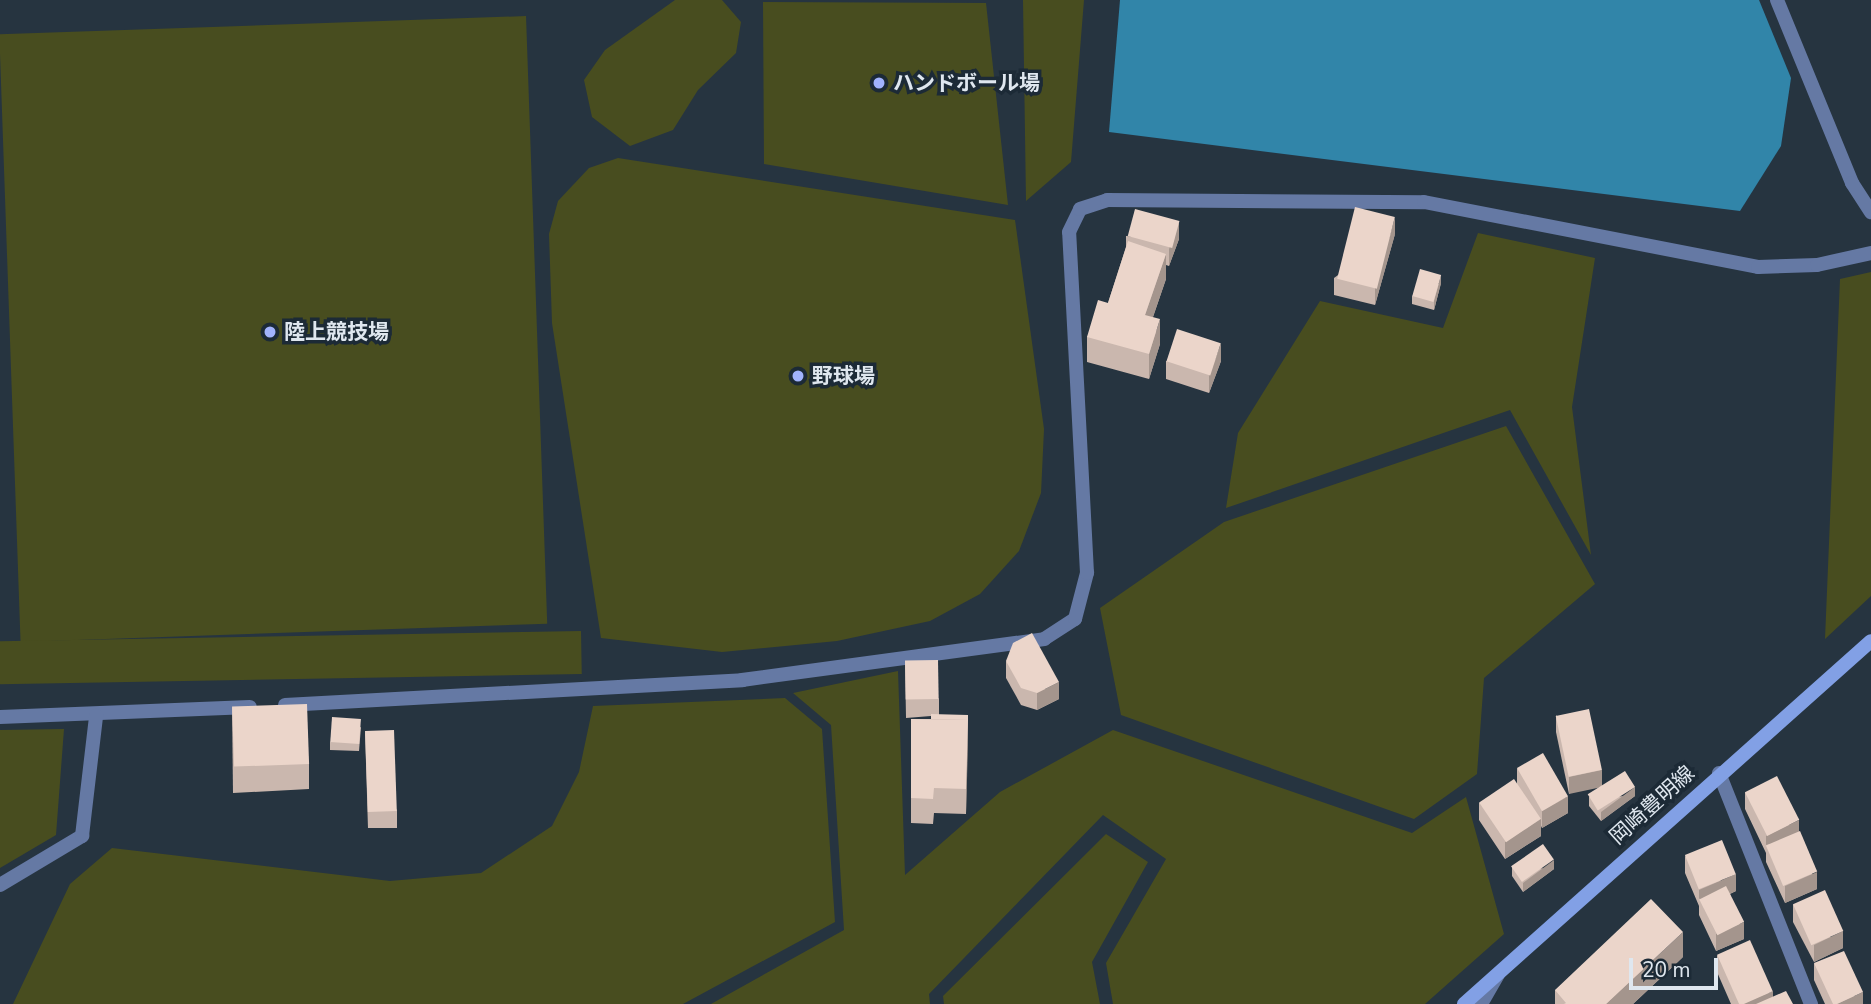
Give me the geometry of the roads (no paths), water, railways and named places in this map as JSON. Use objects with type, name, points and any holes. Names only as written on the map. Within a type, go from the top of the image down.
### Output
[{"type":"main road","name":"岡崎豊明線","points":[[1464,1004],[1719,773],[1871,641]]},
{"type":"street","points":[[1777,0],[1852,183],[1871,212]]},
{"type":"street","points":[[0,717],[96,716],[742,680],[1044,639],[1075,619],[1087,573],[1069,232],[1080,209],[1107,200],[1424,202],[1758,267],[1817,265],[1871,253]]},
{"type":"street","points":[[0,886],[82,836],[96,716]]},
{"type":"street","points":[[1719,773],[1811,1004]]},
{"type":"street","points":[[1481,1004],[1498,975]]},
{"type":"water","points":[[1120,0],[1759,0],[1791,78],[1781,146],[1740,211],[1109,132]]},
{"type":"place","name":"ハンドボール場","points":[[879,83]]},
{"type":"place","name":"陸上競技場","points":[[270,332]]},
{"type":"place","name":"野球場","points":[[798,376]]}]
